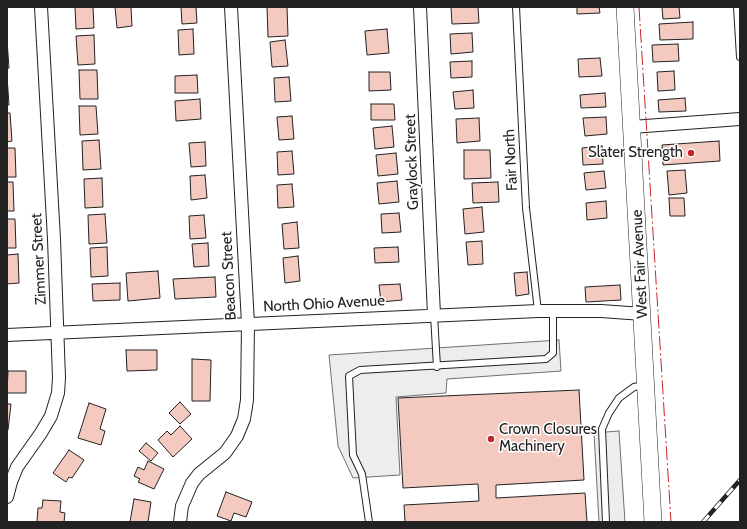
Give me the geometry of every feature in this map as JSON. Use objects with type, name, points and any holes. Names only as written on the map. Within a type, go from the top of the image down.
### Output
[{"type":"street","name":"Zimmer Street","points":[[7,497],[10,482],[17,467],[41,433],[54,408],[59,378],[58,332],[41,7]]},
{"type":"street","name":"Beacon Street","points":[[180,522],[182,506],[192,483],[199,474],[224,453],[231,445],[244,419],[247,400],[248,324],[230,7]]},
{"type":"street","name":"Graylock Street","points":[[420,7],[434,315]]},
{"type":"street","name":"West Fair Avenue","points":[[625,7],[643,314],[653,522]]},
{"type":"street","points":[[632,127],[740,119]]},
{"type":"street","name":"North Ohio Avenue","points":[[7,335],[538,311],[601,311],[643,314]]},
{"type":"lane","name":"Fair North","points":[[516,7],[526,208],[538,311]]},
{"type":"lane","points":[[737,7],[740,57]]},
{"type":"lane","points":[[369,522],[362,474],[353,455],[350,376],[360,370],[546,359],[553,353],[553,311]]},
{"type":"lane","points":[[434,315],[437,366]]},
{"type":"lane","points":[[606,522],[602,429],[608,413],[620,398],[634,387],[646,385]]},
{"type":"shaded area","points":[[559,340],[561,371],[447,379],[446,393],[396,397],[400,475],[353,478],[338,446],[329,355]]},
{"type":"shaded area","points":[[619,431],[625,522],[599,522],[594,433]]},
{"type":"building","points":[[75,7],[93,7],[94,28],[76,29]]},
{"type":"building","points":[[115,7],[131,7],[132,26],[117,28]]},
{"type":"building","points":[[181,7],[196,7],[197,23],[182,24]]},
{"type":"building","points":[[267,7],[287,7],[288,36],[268,37]]},
{"type":"building","points":[[451,7],[478,7],[479,23],[452,24]]},
{"type":"building","points":[[577,7],[599,7],[600,13],[577,14]]},
{"type":"building","points":[[662,7],[679,7],[680,18],[663,19]]},
{"type":"building","points":[[693,22],[693,39],[660,40],[659,24]]},
{"type":"building","points":[[193,29],[194,54],[179,55],[178,30]]},
{"type":"building","points":[[387,29],[389,53],[367,55],[365,31]]},
{"type":"building","points":[[472,33],[473,52],[451,54],[450,34]]},
{"type":"building","points":[[94,35],[95,64],[78,65],[76,36]]},
{"type":"building","points":[[7,40],[9,68],[7,69]]},
{"type":"building","points":[[285,40],[288,66],[272,67],[270,42]]},
{"type":"building","points":[[678,44],[679,61],[653,62],[652,45]]},
{"type":"building","points":[[600,58],[602,76],[579,77],[578,59]]},
{"type":"building","points":[[472,61],[472,77],[451,78],[450,62]]},
{"type":"building","points":[[79,70],[97,70],[98,99],[80,99]]},
{"type":"building","points":[[674,71],[675,90],[658,91],[657,72]]},
{"type":"building","points":[[369,72],[390,72],[391,90],[369,91]]},
{"type":"building","points":[[197,75],[198,93],[175,93],[175,76]]},
{"type":"building","points":[[7,76],[9,105],[7,105]]},
{"type":"building","points":[[289,77],[291,101],[275,102],[274,78]]},
{"type":"building","points":[[473,90],[474,108],[455,109],[453,92]]},
{"type":"building","points":[[605,93],[606,107],[581,108],[580,95]]},
{"type":"building","points":[[685,98],[686,111],[659,112],[658,100]]},
{"type":"building","points":[[200,99],[201,119],[176,121],[175,101]]},
{"type":"building","points":[[371,104],[394,104],[395,120],[371,120]]},
{"type":"building","points":[[79,106],[96,106],[98,134],[80,135]]},
{"type":"building","points":[[7,113],[10,113],[12,141],[7,142]]},
{"type":"building","points":[[292,116],[294,139],[279,140],[277,117]]},
{"type":"building","points":[[606,117],[607,134],[585,136],[583,118]]},
{"type":"building","points":[[479,118],[480,141],[457,143],[456,119]]},
{"type":"building","points":[[392,126],[394,147],[375,149],[373,128]]},
{"type":"building","points":[[99,140],[101,169],[83,170],[82,141]]},
{"type":"building","name":"Slater Strength","points":[[719,141],[720,161],[663,165],[662,145]]},
{"type":"building","points":[[205,142],[206,166],[191,167],[189,143]]},
{"type":"building","points":[[602,146],[603,164],[583,165],[582,148]]},
{"type":"building","points":[[7,148],[15,148],[16,177],[7,177]]},
{"type":"building","points":[[464,150],[490,150],[491,178],[464,179]]},
{"type":"building","points":[[292,151],[294,174],[278,175],[277,152]]},
{"type":"building","points":[[396,153],[398,174],[378,176],[376,155]]},
{"type":"building","points":[[685,170],[687,193],[669,195],[667,171]]},
{"type":"building","points":[[604,171],[606,188],[586,190],[584,173]]},
{"type":"building","points":[[205,175],[207,198],[191,200],[190,176]]},
{"type":"building","points":[[102,178],[103,207],[85,208],[84,179]]},
{"type":"building","points":[[397,181],[399,202],[379,204],[377,183]]},
{"type":"building","points":[[7,182],[13,182],[14,211],[7,211]]},
{"type":"building","points":[[498,182],[499,202],[473,203],[472,183]]},
{"type":"building","points":[[292,184],[294,207],[278,208],[277,185]]},
{"type":"building","points":[[669,198],[684,198],[685,216],[670,216]]},
{"type":"building","points":[[606,201],[607,218],[587,220],[586,203]]},
{"type":"building","points":[[482,207],[484,232],[465,234],[463,209]]},
{"type":"building","points":[[399,213],[401,232],[382,233],[381,214]]},
{"type":"building","points":[[105,214],[107,243],[89,244],[88,215]]},
{"type":"building","points":[[204,215],[206,238],[190,239],[189,216]]},
{"type":"building","points":[[7,219],[15,219],[16,248],[7,248]]},
{"type":"building","points":[[297,222],[299,248],[284,249],[282,224]]},
{"type":"building","points":[[482,241],[483,264],[468,265],[466,242]]},
{"type":"building","points":[[208,243],[209,266],[194,267],[192,244]]},
{"type":"building","points":[[107,247],[108,276],[91,277],[90,248]]},
{"type":"building","points":[[398,247],[399,262],[375,263],[374,248]]},
{"type":"building","points":[[18,254],[19,283],[7,284],[7,255]]},
{"type":"building","points":[[298,256],[300,281],[285,283],[283,258]]},
{"type":"building","points":[[158,271],[160,298],[128,301],[126,273]]},
{"type":"building","points":[[527,272],[529,294],[516,296],[514,273]]},
{"type":"building","points":[[215,277],[216,297],[175,299],[173,279]]},
{"type":"building","points":[[120,283],[120,300],[93,301],[92,284]]},
{"type":"building","points":[[400,284],[402,300],[381,302],[379,285]]},
{"type":"building","points":[[620,285],[621,300],[586,302],[585,287]]},
{"type":"building","points":[[126,350],[157,350],[157,370],[127,371]]},
{"type":"building","points":[[192,359],[211,360],[210,401],[192,401]]},
{"type":"building","points":[[8,371],[26,371],[26,393],[7,393]]},
{"type":"building","name":"Crown Closures Machinery","points":[[579,390],[584,480],[496,485],[496,498],[585,493],[587,522],[405,522],[404,505],[479,501],[478,484],[403,488],[398,398]]},
{"type":"building","points":[[180,402],[191,414],[180,424],[169,413]]},
{"type":"building","points":[[89,403],[106,409],[100,429],[105,431],[101,445],[78,438]]},
{"type":"building","points":[[7,404],[11,404],[8,430],[7,430]]},
{"type":"building","points":[[180,426],[192,439],[173,457],[158,440],[167,431],[171,435]]},
{"type":"building","points":[[146,443],[158,453],[151,461],[139,451]]},
{"type":"building","points":[[69,450],[84,460],[72,478],[69,477],[66,482],[53,473]]},
{"type":"building","points":[[148,461],[164,469],[154,489],[138,482],[140,479],[134,476],[138,467],[144,470]]},
{"type":"building","points":[[226,492],[252,502],[246,517],[234,513],[231,521],[217,516]]},
{"type":"building","points":[[134,499],[151,502],[148,522],[130,522]]},
{"type":"building","points":[[43,500],[61,501],[60,512],[65,513],[64,522],[37,522],[38,508],[42,508]]},
{"type":"railway","points":[[703,522],[740,480]]},
{"type":"power","points":[[639,7],[671,522]]},
{"type":"place","name":"Slater Strength","points":[[691,153]]},
{"type":"place","name":"Crown Closures Machinery","points":[[491,439]]}]
